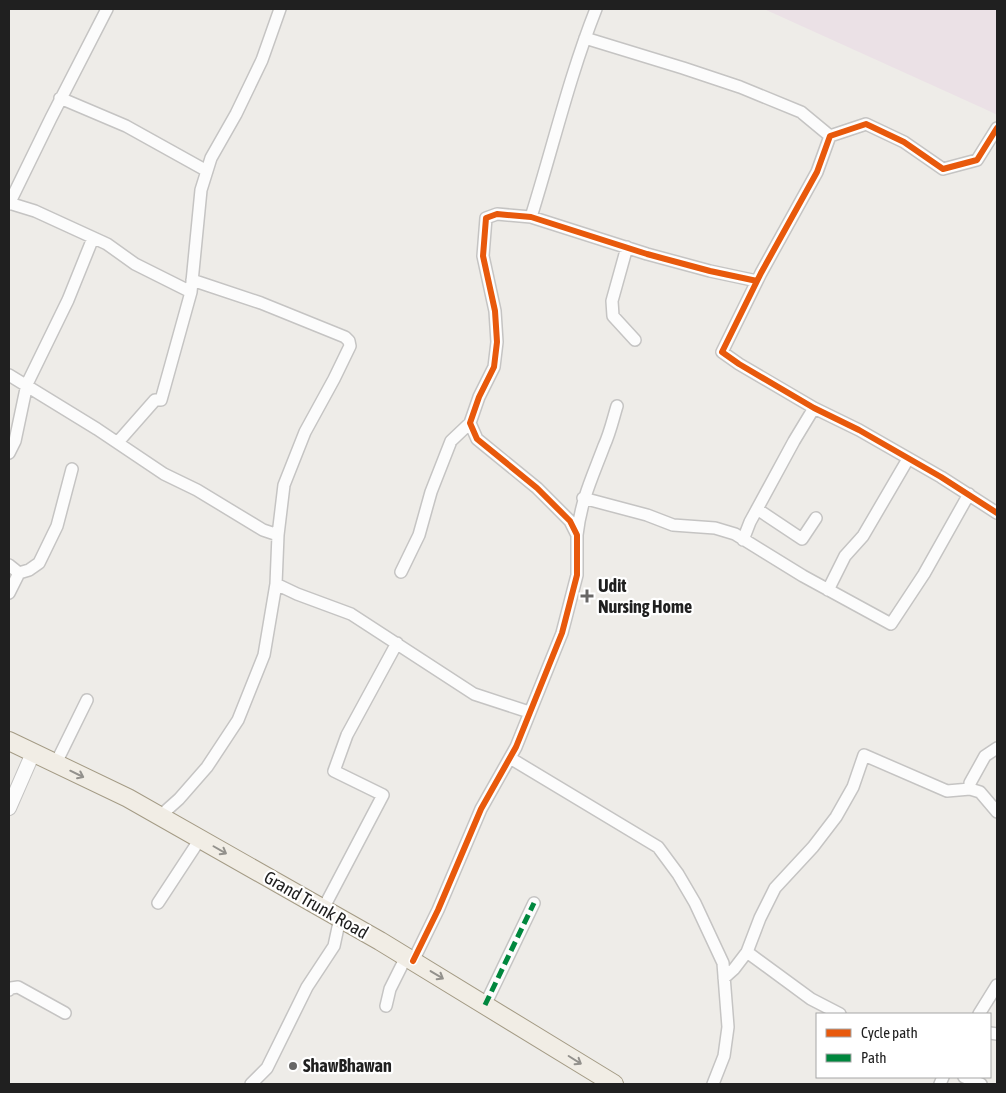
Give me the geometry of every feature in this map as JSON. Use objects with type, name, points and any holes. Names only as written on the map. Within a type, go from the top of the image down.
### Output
[{"type":"main road","name":"Grand Trunk Road","points":[[9,741],[128,798],[340,918],[614,1084]]},
{"type":"street","points":[[107,9],[60,98],[9,203],[34,211],[107,244],[135,264],[191,286],[261,303],[345,337],[349,341],[350,346],[305,432],[284,485],[278,535],[276,584],[264,655],[238,720],[207,768],[179,799],[160,816]]},
{"type":"street","points":[[118,442],[155,400],[161,400],[191,286],[201,190],[211,158],[236,114],[262,60],[280,9]]},
{"type":"street","points":[[531,217],[584,38],[596,9]]},
{"type":"street","points":[[584,38],[683,68],[766,98],[801,112],[830,136]]},
{"type":"street","points":[[60,98],[126,126],[207,171]]},
{"type":"street","points":[[830,136],[866,124],[904,142],[943,169],[977,160],[997,128]]},
{"type":"street","points":[[830,136],[817,172],[757,281],[722,352],[814,408],[859,430],[969,494],[997,513]]},
{"type":"street","points":[[401,572],[419,535],[431,492],[451,441],[470,423],[479,397],[494,367],[497,342],[495,311],[482,256],[486,218],[497,214],[531,217],[710,271],[757,281]]},
{"type":"street","points":[[9,453],[15,441],[27,384],[68,300],[94,238]]},
{"type":"street","points":[[627,247],[612,301],[614,316],[635,340]]},
{"type":"street","points":[[9,375],[27,384],[118,442],[164,474],[197,490],[263,530],[278,535]]},
{"type":"street","points":[[386,1006],[390,989],[410,959],[438,910],[481,809],[516,747],[562,633],[577,576],[579,514],[583,498],[609,435],[617,406]]},
{"type":"street","points":[[744,540],[750,522],[814,408]]},
{"type":"street","points":[[470,423],[477,438],[537,488],[570,521],[577,535]]},
{"type":"street","points":[[828,590],[845,556],[867,530],[908,459]]},
{"type":"street","points":[[9,593],[19,573],[29,570],[39,563],[57,526],[72,469]]},
{"type":"street","points":[[583,498],[624,508],[674,525],[715,528],[735,534],[828,590],[891,624],[924,574],[969,494]]},
{"type":"street","points":[[757,509],[802,539],[816,518]]},
{"type":"street","points":[[9,565],[19,573]]},
{"type":"street","points":[[276,584],[297,594],[352,614],[474,694],[529,712]]},
{"type":"street","points":[[324,909],[383,795],[334,771],[347,735],[397,643]]},
{"type":"street","points":[[56,763],[87,700]]},
{"type":"street","points":[[970,789],[970,783],[985,756],[997,748]]},
{"type":"street","points":[[9,808],[33,753]]},
{"type":"street","points":[[724,978],[734,969],[747,952],[760,918],[775,888],[813,847],[836,817],[853,786],[864,755],[948,791],[970,789],[980,792],[997,812]]},
{"type":"street","points":[[510,758],[658,846],[678,874],[695,903],[723,963],[728,1027],[724,1056],[713,1084]]},
{"type":"street","points":[[158,903],[200,839]]},
{"type":"street","points":[[486,1005],[534,903]]},
{"type":"street","points":[[251,1084],[267,1068],[307,987],[334,946],[340,918]]},
{"type":"street","points":[[747,952],[811,999],[838,1013]]},
{"type":"street","points":[[980,1013],[992,1003],[997,984]]},
{"type":"street","points":[[9,990],[18,987],[65,1013]]},
{"type":"street","points":[[966,1078],[981,1084]]},
{"type":"shaded area","points":[[764,9],[997,9],[997,115],[987,110]]},
{"type":"marked path","points":[[485,1005],[534,903]]},
{"type":"cycle path","points":[[997,128],[977,160],[943,169],[904,142],[866,124],[830,136],[817,172],[761,273],[722,352],[814,408],[859,430],[941,477],[997,513]]},
{"type":"cycle path","points":[[413,961],[438,910],[481,809],[516,747],[562,633],[577,575],[577,535],[570,521],[537,488],[477,439],[470,423],[479,397],[494,367],[497,342],[495,311],[483,256],[486,218],[497,214],[531,217],[647,254],[757,281]]},
{"type":"place","name":"Udit Nursing Home","points":[[587,596]]},
{"type":"place","name":"ShawBhawan","points":[[293,1066]]}]
